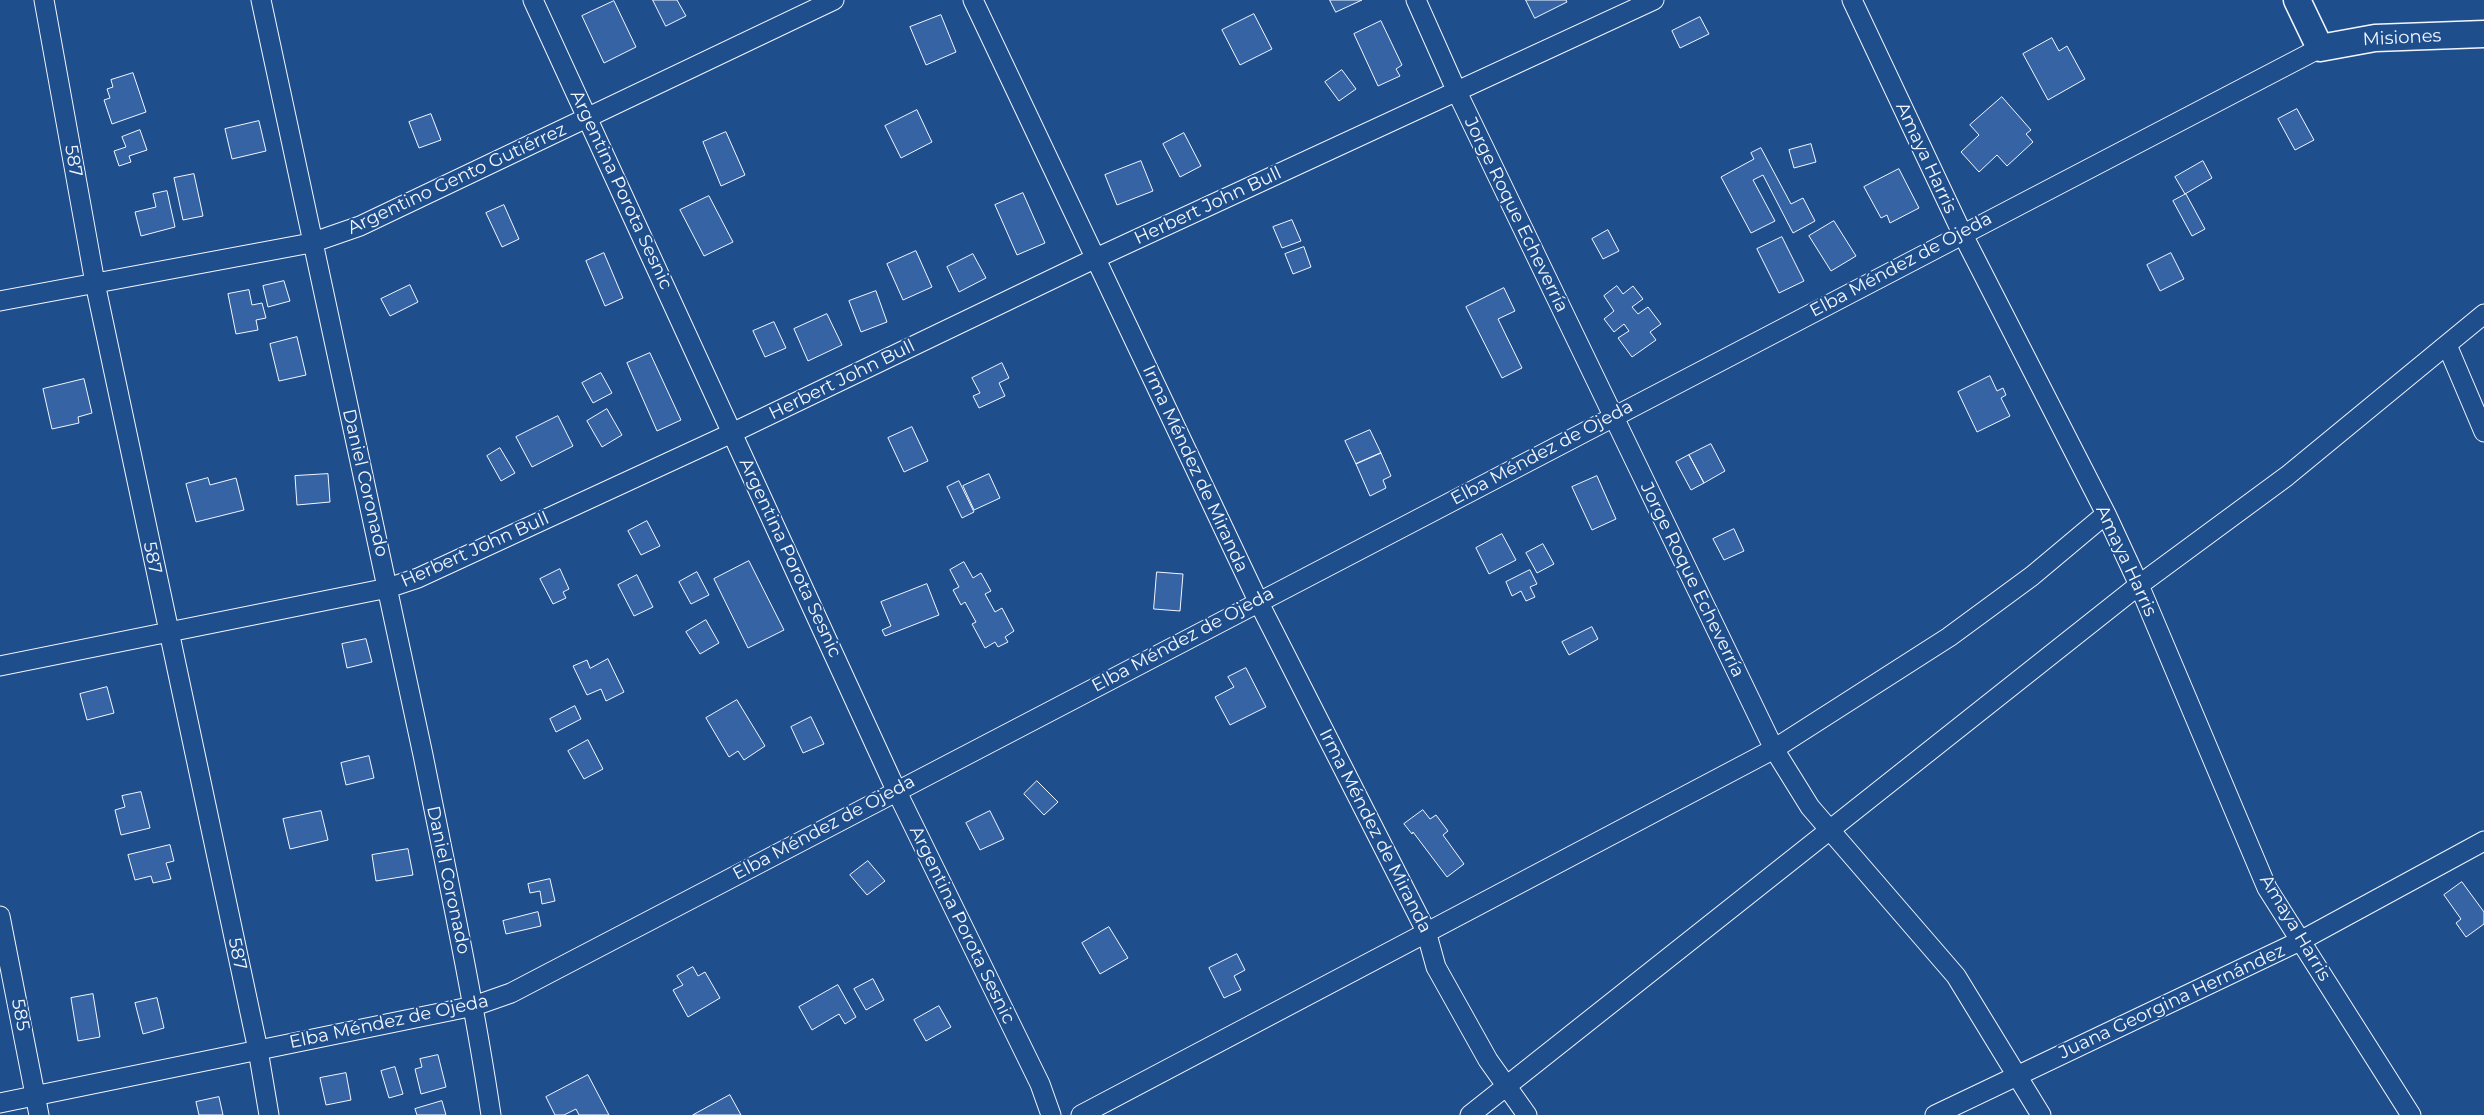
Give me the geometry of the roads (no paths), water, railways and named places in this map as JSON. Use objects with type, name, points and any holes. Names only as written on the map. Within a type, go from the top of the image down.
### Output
[{"type":"street","name":"587","points":[[44,0],[95,283],[258,1050],[269,1115]]},
{"type":"street","name":"Daniel Coronado","points":[[261,0],[311,243],[388,588],[474,1006],[491,1115]]},
{"type":"street","name":"Argentina Porota Sesnic","points":[[533,0],[896,790],[1040,1084],[1051,1115]]},
{"type":"street","name":"Argentino Gento Gutiérrez","points":[[0,301],[311,243],[360,226],[834,0]]},
{"type":"street","name":"Irma Méndez de Miranda","points":[[973,0],[1094,259],[1258,601],[1426,931],[1436,967],[1488,1060],[1527,1115]]},
{"type":"street","name":"Jorge Roque Echeverría","points":[[1416,0],[1457,92],[1774,749],[1798,790],[1829,829],[1956,976],[2041,1115]]},
{"type":"street","name":"Herbert John Bull","points":[[0,666],[388,588],[418,578],[732,433],[1094,259],[1654,0]]},
{"type":"street","name":"Amaya Harris","points":[[1852,0],[1962,234],[2106,514],[2139,585],[2267,888],[2280,912],[2302,940],[2411,1115]]},
{"type":"street","points":[[2297,0],[2320,48]]},
{"type":"street","name":"Misiones","points":[[2320,48],[2375,38],[2484,34]]},
{"type":"street","name":"Elba Méndez de Ojeda","points":[[0,1103],[474,1006],[511,994],[896,790],[2320,48]]},
{"type":"street","points":[[1470,1115],[2139,585],[2287,476],[2484,314]]},
{"type":"street","points":[[2447,345],[2484,432]]},
{"type":"street","points":[[1081,1115],[1426,931],[1774,749],[1949,637],[2032,576],[2106,514]]},
{"type":"street","name":"Juana Georgina Hernández","points":[[1935,1115],[2302,940],[2484,841]]},
{"type":"street","name":"585","points":[[0,916],[39,1115]]}]
